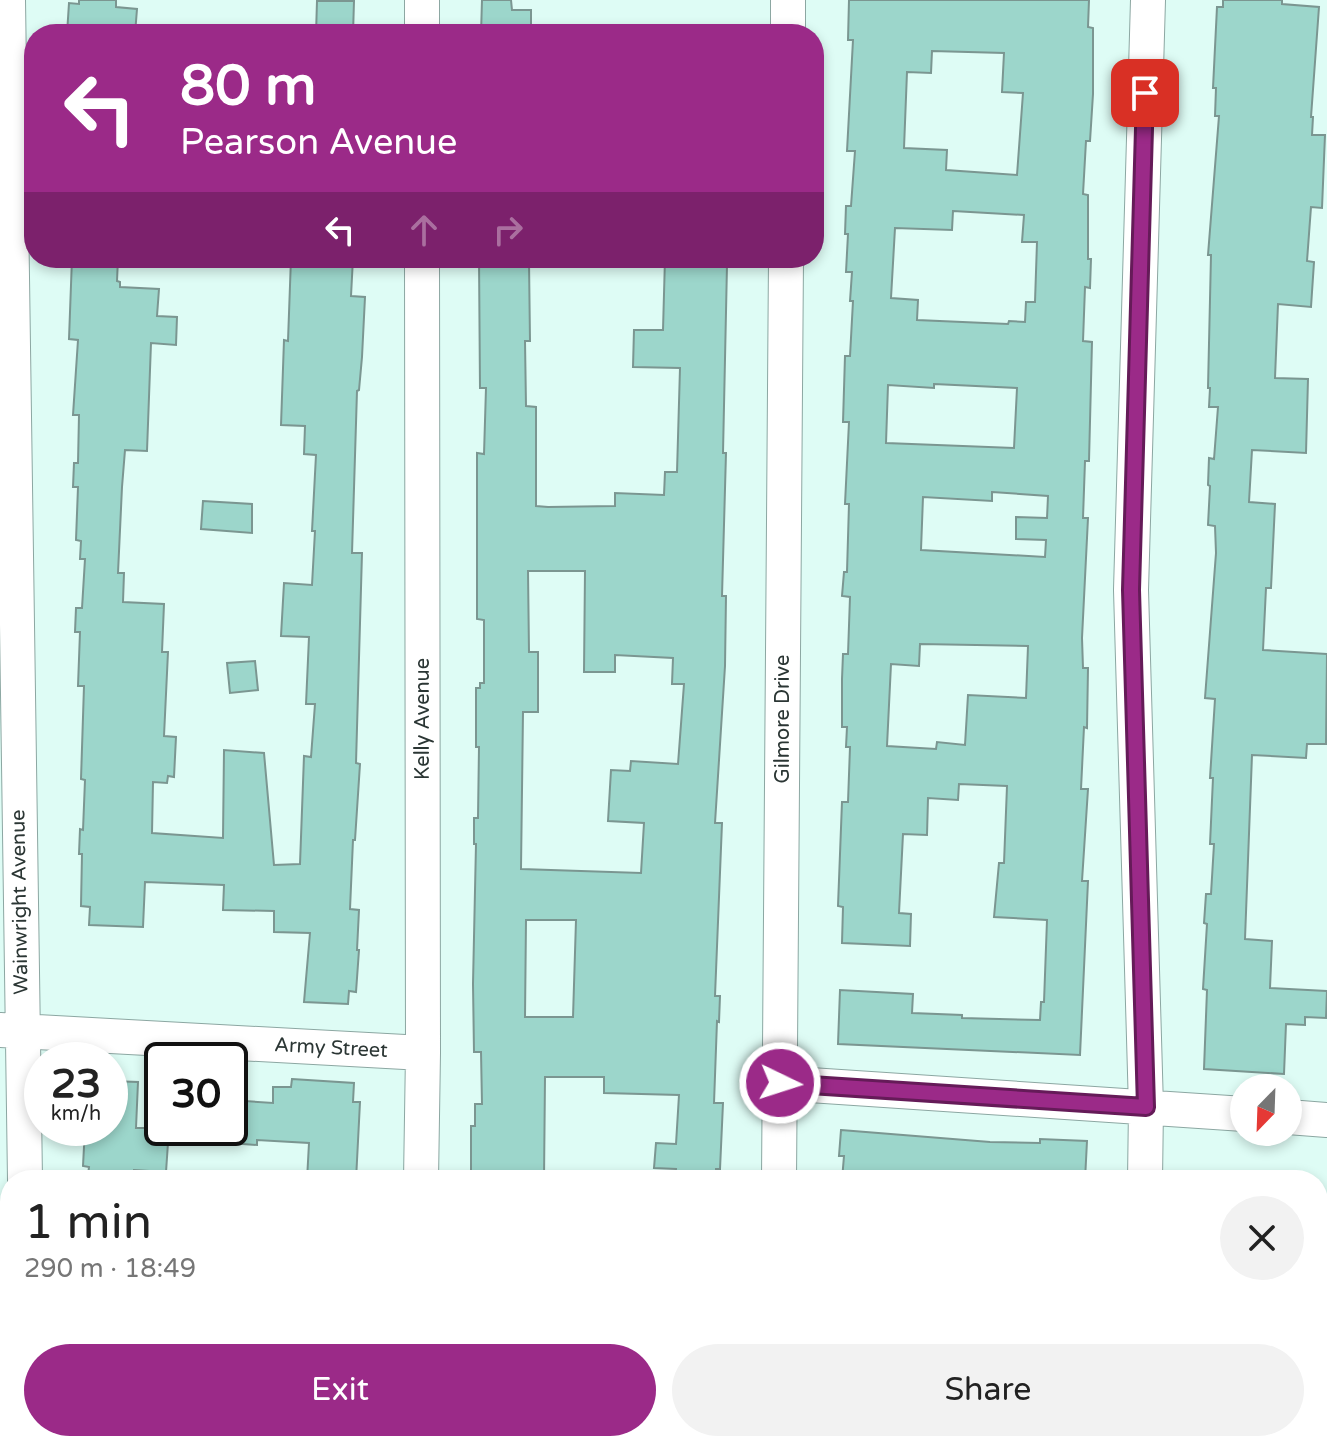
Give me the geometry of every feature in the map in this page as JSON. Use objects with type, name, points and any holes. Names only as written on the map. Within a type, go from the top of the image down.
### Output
[{"type":"street","name":"Wainwright Avenue","points":[[8,0],[11,1031],[24,1170]]},
{"type":"street","points":[[422,0],[422,24]]},
{"type":"street","points":[[788,0],[788,24]]},
{"type":"street","points":[[1145,1170],[1131,590],[1148,0]]},
{"type":"street","name":"Kelly Avenue","points":[[421,1170],[422,268]]},
{"type":"street","name":"Gilmore Drive","points":[[779,1170],[786,268]]},
{"type":"street","name":"Army Street","points":[[11,1031],[423,1053]]},
{"type":"street","points":[[780,1083],[1230,1113]]},
{"type":"street","points":[[1302,1118],[1327,1120]]},
{"type":"building","points":[[79,0],[116,0],[116,7],[137,9],[136,24],[68,24],[69,3],[79,4]]},
{"type":"building","points":[[482,0],[511,0],[512,10],[531,10],[531,24],[481,24]]},
{"type":"building","points":[[849,0],[1089,0],[1088,27],[1093,28],[1093,94],[1083,194],[1088,195],[1088,259],[1091,259],[1090,288],[1085,287],[1083,341],[1092,342],[1089,461],[1085,461],[1083,518],[1088,518],[1083,668],[1088,668],[1087,728],[1084,727],[1081,789],[1088,789],[1082,881],[1088,881],[1080,1055],[838,1044],[840,990],[913,994],[912,1013],[1040,1020],[1041,1002],[1044,1002],[1047,920],[994,917],[999,863],[1004,863],[1007,786],[959,784],[958,800],[928,798],[927,835],[903,834],[899,913],[911,914],[910,946],[842,943],[843,907],[838,906],[842,802],[848,802],[850,747],[846,747],[847,727],[842,727],[843,654],[848,654],[850,597],[842,596],[844,572],[847,572],[849,504],[845,504],[849,422],[843,422],[845,356],[850,356],[853,301],[850,301],[852,272],[846,272],[848,234],[845,234],[846,206],[851,206],[855,151],[847,151],[853,40],[848,40]],"holes":[[[932,51],[1004,53],[1002,92],[1023,93],[1017,175],[946,170],[947,150],[904,148],[907,72],[931,73]],[[953,211],[1024,215],[1022,242],[1037,242],[1035,302],[1026,302],[1025,322],[917,320],[918,300],[891,298],[895,228],[952,230]],[[934,384],[1017,388],[1014,448],[886,443],[888,385],[934,388]],[[992,492],[1048,496],[1047,518],[1016,517],[1016,539],[1046,540],[1045,557],[921,550],[923,497],[992,501]],[[920,644],[1028,646],[1026,698],[968,695],[965,745],[937,742],[936,749],[887,746],[891,664],[919,666]]]},
{"type":"building","points":[[1223,0],[1282,0],[1282,4],[1319,7],[1311,117],[1312,135],[1325,135],[1322,208],[1311,207],[1307,261],[1314,262],[1311,307],[1278,304],[1275,378],[1308,379],[1306,453],[1252,450],[1249,502],[1275,504],[1271,588],[1266,588],[1263,650],[1327,654],[1326,744],[1307,744],[1306,758],[1252,755],[1245,939],[1272,941],[1270,988],[1327,991],[1326,1018],[1305,1017],[1305,1025],[1286,1024],[1284,1074],[1204,1069],[1207,990],[1203,989],[1207,924],[1204,923],[1206,894],[1211,894],[1214,844],[1210,844],[1213,778],[1210,778],[1215,699],[1205,698],[1216,553],[1215,526],[1208,525],[1208,485],[1209,458],[1214,459],[1218,407],[1209,407],[1211,255],[1208,255],[1219,116],[1215,116],[1216,88],[1213,88],[1217,7],[1223,7]]},
{"type":"building","points":[[317,1],[354,1],[353,24],[316,24]]},
{"type":"building","points":[[72,268],[118,268],[120,287],[159,289],[157,316],[177,317],[176,345],[151,343],[147,451],[125,450],[122,487],[118,573],[124,573],[123,602],[164,604],[162,652],[168,652],[164,736],[176,737],[174,777],[168,776],[167,783],[153,782],[152,833],[223,838],[224,750],[264,753],[274,865],[300,864],[304,756],[311,757],[315,704],[306,704],[309,637],[281,636],[284,583],[312,585],[316,455],[304,454],[305,426],[281,425],[291,268],[352,268],[351,296],[365,297],[357,391],[352,553],[362,553],[356,763],[360,764],[350,909],[359,910],[359,950],[356,992],[349,991],[348,1004],[304,1002],[310,933],[274,932],[274,911],[223,910],[224,885],[145,882],[143,927],[89,925],[90,907],[81,906],[82,854],[79,854],[85,780],[81,779],[84,686],[78,686],[80,632],[75,632],[76,608],[82,608],[85,559],[80,559],[81,541],[76,540],[78,487],[73,487],[74,463],[78,463],[79,415],[73,415],[78,340],[69,339]]},
{"type":"building","points":[[479,268],[529,268],[530,341],[525,341],[526,406],[536,407],[536,506],[615,506],[615,493],[664,495],[665,472],[677,472],[680,368],[633,367],[634,330],[663,330],[665,268],[727,268],[722,596],[726,596],[725,666],[715,823],[722,823],[715,996],[720,996],[714,1103],[723,1103],[720,1169],[654,1168],[656,1143],[676,1144],[679,1095],[604,1093],[604,1077],[545,1077],[544,1170],[471,1170],[471,1126],[475,1126],[475,1104],[482,1104],[481,1052],[474,1052],[473,984],[474,818],[478,818],[479,747],[476,747],[476,688],[484,683],[484,620],[477,619],[477,453],[484,454],[486,388],[480,388]],"holes":[[[528,571],[585,571],[584,672],[615,672],[615,655],[673,658],[672,684],[684,684],[678,764],[631,761],[630,771],[611,770],[608,821],[644,823],[641,873],[521,869],[523,712],[538,712],[538,652],[529,652]],[[526,920],[576,920],[573,1017],[525,1017]]]},
{"type":"building","points":[[203,501],[252,504],[252,533],[201,529]]},
{"type":"building","points":[[255,661],[258,690],[230,693],[227,663]]},
{"type":"building","points":[[292,1079],[354,1083],[353,1102],[360,1102],[357,1170],[308,1170],[309,1143],[257,1140],[257,1145],[248,1144],[248,1101],[273,1103],[273,1087],[291,1087]]},
{"type":"building","points":[[128,1082],[138,1082],[136,1128],[144,1128],[144,1146],[168,1146],[166,1170],[89,1170],[89,1167],[83,1166],[84,1146],[128,1146]]},
{"type":"building","points":[[841,1130],[990,1142],[1040,1143],[1040,1139],[1087,1141],[1086,1170],[843,1170],[844,1156],[839,1156]]},
{"type":"route","points":[[780,1083],[1146,1107],[1131,590],[1145,93]]}]
